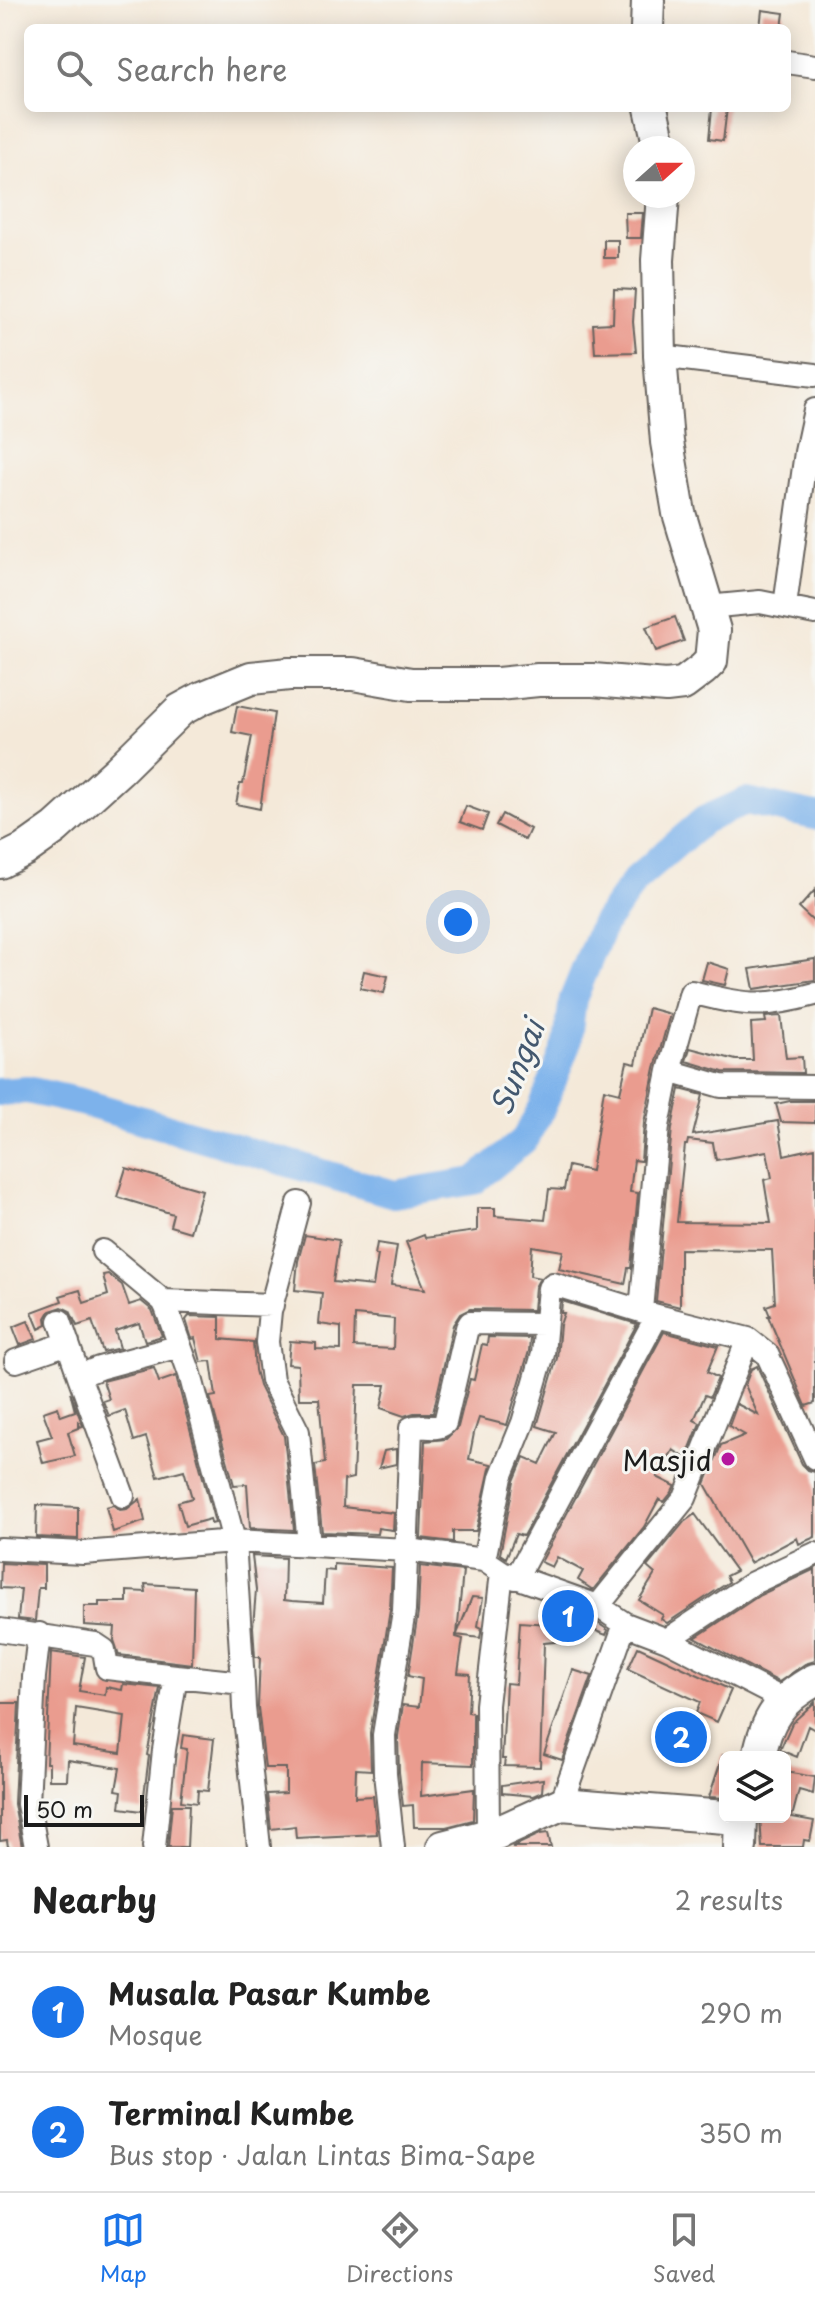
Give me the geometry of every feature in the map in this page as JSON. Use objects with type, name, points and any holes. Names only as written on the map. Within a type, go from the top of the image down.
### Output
[{"type":"highway","points":[[647,24],[648,0]]},
{"type":"highway","points":[[652,112],[657,136]]},
{"type":"highway","points":[[0,862],[24,850],[55,828],[180,710],[251,678],[289,674],[353,674],[411,684],[498,684],[552,680],[666,686],[683,684],[711,661],[714,630],[679,513],[667,442],[660,356],[658,260],[662,208]]},
{"type":"highway","points":[[760,1751],[767,1724],[784,1700],[815,1680]]},
{"type":"highway","points":[[443,1847],[494,1838],[561,1804],[719,1821]]},
{"type":"street","points":[[791,63],[815,66]]},
{"type":"street","points":[[660,356],[815,375]]},
{"type":"street","points":[[785,606],[806,452],[815,410]]},
{"type":"street","points":[[707,607],[760,602],[815,613]]},
{"type":"street","points":[[501,1570],[649,1313],[658,1126],[669,1071],[691,992],[735,1003],[765,1006],[815,994]]},
{"type":"street","points":[[669,1071],[721,1086],[815,1087]]},
{"type":"street","points":[[299,1203],[267,1330],[272,1380],[298,1432],[309,1544]]},
{"type":"street","points":[[103,1251],[163,1301],[211,1450],[234,1541],[244,1708],[259,1847]]},
{"type":"street","points":[[494,1838],[487,1705],[501,1570],[501,1477],[523,1423],[543,1354],[549,1288],[553,1284],[748,1339],[767,1354],[813,1448]]},
{"type":"street","points":[[163,1301],[272,1305]]},
{"type":"street","points":[[60,1321],[123,1496]]},
{"type":"street","points":[[393,1847],[384,1735],[404,1611],[411,1428],[437,1428],[445,1423],[467,1328],[475,1322],[545,1324]]},
{"type":"street","points":[[598,1606],[685,1498],[748,1339]]},
{"type":"street","points":[[16,1361],[68,1343]]},
{"type":"street","points":[[79,1376],[180,1346]]},
{"type":"street","points":[[0,1549],[83,1553],[234,1541],[407,1550],[501,1570],[598,1606],[625,1624],[667,1640],[784,1700]]},
{"type":"street","points":[[667,1640],[753,1583],[815,1554]]},
{"type":"street","points":[[561,1804],[625,1624]]},
{"type":"street","points":[[0,1630],[95,1644],[104,1650],[107,1668],[243,1683]]},
{"type":"street","points":[[36,1847],[28,1804],[39,1634]]},
{"type":"street","points":[[154,1847],[164,1750],[176,1676]]},
{"type":"building","points":[[762,10],[784,13],[783,24],[760,24]]},
{"type":"building","points":[[712,112],[727,112],[723,141],[709,139]]},
{"type":"building","points":[[625,213],[643,213],[641,238],[626,238]]},
{"type":"building","points":[[604,240],[618,240],[618,258],[604,258]]},
{"type":"building","points":[[614,289],[635,290],[633,322],[636,352],[595,353],[593,324],[613,323]]},
{"type":"building","points":[[675,617],[684,641],[656,651],[646,627]]},
{"type":"building","points":[[237,706],[274,713],[260,809],[236,804],[252,736],[232,732]]},
{"type":"building","points":[[466,806],[488,814],[482,830],[460,822]]},
{"type":"building","points":[[502,814],[530,829],[525,840],[496,825]]},
{"type":"building","points":[[815,890],[815,923],[799,908]]},
{"type":"building","points":[[815,959],[815,980],[754,989],[750,969]]},
{"type":"building","points":[[707,962],[729,969],[725,985],[702,980]]},
{"type":"building","points":[[364,971],[388,976],[384,993],[360,988]]},
{"type":"building","points":[[648,1008],[670,1014],[644,1123],[641,1161],[634,1160],[630,1192],[638,1193],[631,1268],[628,1268],[625,1284],[559,1269],[563,1251],[532,1246],[530,1276],[540,1278],[535,1287],[533,1310],[470,1309],[460,1314],[453,1325],[433,1413],[404,1416],[381,1408],[386,1385],[357,1385],[353,1478],[344,1480],[343,1507],[394,1513],[393,1530],[378,1528],[377,1534],[322,1532],[315,1465],[325,1463],[319,1399],[299,1399],[298,1365],[288,1364],[290,1341],[316,1343],[316,1349],[341,1350],[341,1327],[319,1324],[322,1293],[295,1290],[305,1235],[339,1240],[333,1282],[373,1286],[377,1243],[397,1246],[391,1285],[425,1289],[406,1242],[424,1235],[425,1238],[477,1231],[477,1208],[495,1208],[495,1216],[545,1220],[549,1189],[564,1190],[568,1166],[591,1171],[604,1089],[620,1093],[627,1062],[636,1064]],"holes":[[[355,1315],[394,1319],[393,1349],[354,1347]]]},
{"type":"building","points":[[781,1016],[786,1058],[802,1057],[803,1073],[723,1072],[686,1061],[690,1048],[736,1060],[753,1060],[751,1023],[766,1022],[765,1017]]},
{"type":"building","points":[[680,1089],[703,1095],[693,1135],[778,1121],[784,1155],[815,1148],[815,1403],[806,1406],[768,1316],[766,1306],[775,1303],[772,1250],[680,1249],[680,1307],[656,1301],[672,1128]],"holes":[[[688,1140],[713,1143],[716,1160],[767,1151],[772,1178],[764,1180],[771,1223],[677,1222],[685,1145]]]},
{"type":"building","points":[[815,1101],[815,1123],[781,1122],[776,1104]]},
{"type":"building","points":[[126,1168],[202,1190],[190,1232],[170,1226],[173,1214],[117,1197]]},
{"type":"building","points":[[108,1274],[122,1285],[129,1305],[141,1301],[152,1310],[162,1336],[145,1341],[139,1323],[115,1331],[120,1348],[103,1352],[92,1321],[77,1326],[70,1311],[62,1307],[50,1311],[46,1318],[47,1325],[39,1329],[32,1312],[62,1301],[60,1296],[80,1290],[84,1303],[108,1295],[103,1275]]},
{"type":"building","points":[[562,1301],[637,1324],[523,1536],[516,1534],[506,1558],[500,1554],[514,1481],[524,1457],[540,1464],[556,1432],[537,1426],[557,1358],[564,1313],[561,1313]]},
{"type":"building","points":[[189,1316],[220,1317],[220,1339],[253,1342],[259,1386],[284,1436],[294,1530],[250,1528],[247,1484],[234,1485],[210,1397],[216,1396],[211,1361],[201,1362],[195,1338],[192,1339],[186,1320]]},
{"type":"building","points":[[28,1321],[36,1339],[20,1345],[13,1327]]},
{"type":"building","points":[[664,1332],[718,1346],[707,1372],[718,1378],[710,1397],[705,1395],[694,1420],[700,1423],[686,1458],[673,1450],[657,1477],[675,1486],[672,1492],[664,1502],[659,1499],[644,1527],[593,1590],[578,1580],[583,1571],[557,1557],[552,1567],[541,1562]]},
{"type":"building","points":[[488,1337],[530,1338],[507,1425],[479,1418],[474,1433],[469,1459],[491,1464],[476,1531],[453,1531],[453,1542],[421,1538],[425,1441],[446,1439],[458,1427],[470,1379],[474,1380],[482,1344],[487,1345]]},
{"type":"building","points":[[757,1366],[802,1464],[815,1472],[815,1537],[799,1544],[797,1538],[750,1563],[705,1484],[721,1445],[745,1435],[729,1426],[737,1404],[758,1415],[745,1385],[751,1369]]},
{"type":"building","points":[[154,1368],[159,1382],[176,1376],[215,1523],[211,1524],[210,1519],[185,1526],[178,1502],[192,1498],[184,1470],[158,1477],[146,1437],[134,1441],[125,1410],[109,1416],[103,1401],[109,1399],[103,1381]]},
{"type":"building","points":[[70,1392],[83,1426],[80,1427],[78,1420],[78,1428],[68,1432],[75,1456],[43,1463],[37,1440],[52,1436],[43,1412],[58,1407],[61,1416],[75,1411]]},
{"type":"building","points":[[396,1449],[396,1464],[379,1468],[384,1451]]},
{"type":"building","points":[[140,1499],[145,1521],[113,1532],[106,1507],[113,1505],[120,1510],[127,1509]]},
{"type":"building","points":[[37,1505],[78,1507],[78,1539],[36,1537]]},
{"type":"building","points":[[695,1514],[736,1571],[726,1576],[729,1582],[667,1623],[661,1619],[663,1615],[639,1600],[655,1574],[647,1567],[684,1522]]},
{"type":"building","points":[[252,1556],[285,1558],[284,1600],[292,1601],[323,1603],[325,1570],[334,1571],[334,1564],[392,1568],[390,1610],[370,1733],[371,1770],[356,1769],[355,1797],[373,1796],[377,1834],[296,1838],[295,1826],[271,1829],[267,1794],[286,1793],[286,1768],[265,1768],[258,1707],[260,1657],[255,1657],[253,1627],[256,1590]]},
{"type":"building","points":[[1,1563],[44,1565],[44,1588],[38,1588],[35,1621],[18,1619],[21,1589],[0,1588]]},
{"type":"building","points":[[420,1566],[463,1571],[457,1634],[472,1597],[483,1598],[478,1626],[482,1628],[480,1638],[456,1635],[463,1639],[458,1673],[470,1674],[468,1712],[473,1713],[473,1765],[422,1763],[421,1796],[474,1789],[473,1820],[446,1827],[414,1827],[413,1805],[403,1806],[399,1772],[398,1736],[403,1705],[419,1707],[422,1679],[408,1676],[418,1613]]},
{"type":"building","points":[[815,1569],[815,1661],[805,1664],[779,1682],[695,1638],[760,1595]]},
{"type":"building","points":[[145,1584],[194,1587],[192,1664],[119,1655],[114,1640],[115,1627],[84,1625],[84,1606],[99,1606],[99,1602],[127,1602],[127,1591],[146,1592]]},
{"type":"building","points":[[562,1608],[592,1619],[608,1630],[606,1635],[586,1627],[587,1639],[544,1643],[540,1767],[504,1766],[506,1683],[516,1684],[520,1622],[548,1624],[546,1610]]},
{"type":"building","points":[[638,1647],[731,1690],[717,1722],[696,1713],[700,1702],[628,1669]]},
{"type":"building","points":[[51,1652],[85,1657],[79,1691],[105,1695],[106,1687],[122,1690],[123,1684],[160,1688],[147,1755],[142,1811],[120,1808],[122,1791],[116,1790],[120,1768],[68,1760],[67,1780],[49,1780],[49,1763],[46,1763]],"holes":[[[76,1708],[125,1716],[121,1753],[73,1746]]]},
{"type":"building","points":[[573,1670],[592,1676],[562,1760],[544,1754]]},
{"type":"building","points":[[815,1702],[815,1730],[808,1726],[797,1757],[791,1755],[791,1751],[780,1750],[792,1723]]},
{"type":"building","points":[[0,1703],[19,1703],[14,1804],[22,1847],[8,1847],[7,1840],[0,1841]]},
{"type":"building","points":[[183,1735],[214,1739],[208,1791],[198,1790],[197,1803],[181,1801],[187,1749],[181,1748]]},
{"type":"building","points":[[719,1767],[719,1798],[709,1797]]},
{"type":"building","points":[[791,1773],[815,1777],[813,1794],[799,1790],[792,1817],[814,1821],[810,1841],[804,1840],[803,1847],[762,1847],[760,1823],[791,1823]]},
{"type":"building","points":[[543,1779],[542,1792],[533,1796],[502,1793],[502,1785]]},
{"type":"building","points":[[172,1805],[189,1805],[187,1847],[168,1847]]},
{"type":"building","points":[[548,1833],[551,1847],[512,1847],[540,1834]]},
{"type":"waterway","name":"Sungai","points":[[0,1092],[27,1090],[81,1102],[394,1194],[474,1181],[524,1140],[542,1108],[567,1044],[573,999],[603,925],[636,879],[704,820],[746,801],[815,816]]},
{"type":"place","name":"Masjid","points":[[728,1459]]},
{"type":"place","name":"Musala Pasar Kumbe","points":[[568,1616]]},
{"type":"place","name":"Terminal Kumbe","points":[[681,1737]]}]
